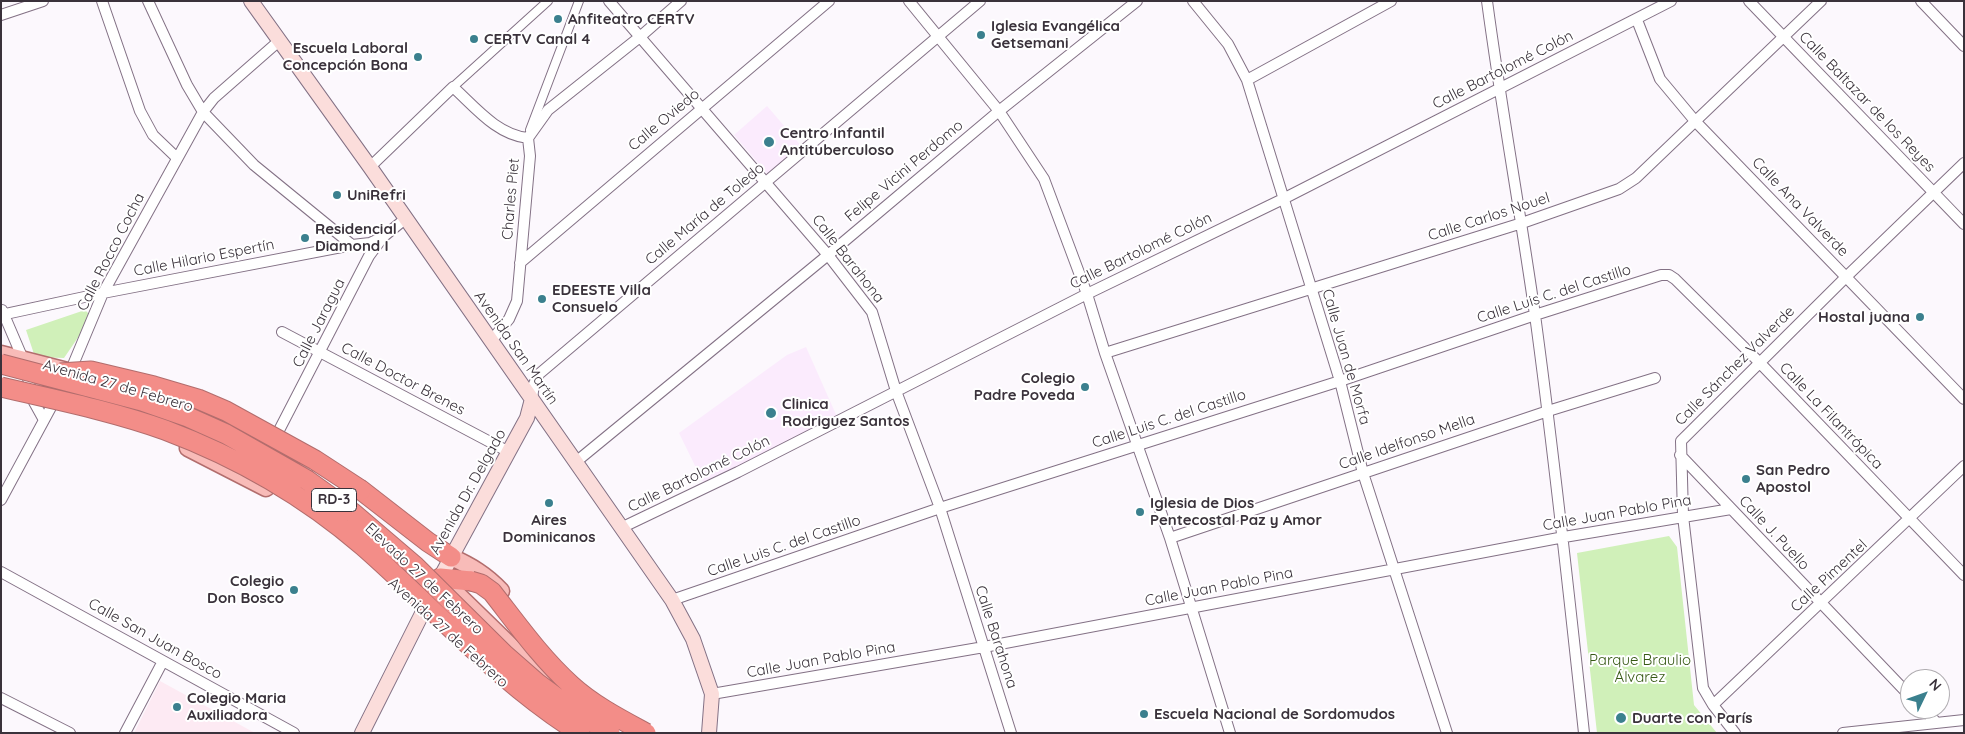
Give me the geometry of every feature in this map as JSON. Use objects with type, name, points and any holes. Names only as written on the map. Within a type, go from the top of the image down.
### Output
[{"type":"highway","name":"Elevado 27 de Febrero","points":[[1,364],[142,401],[188,417],[226,434],[307,480],[353,513],[415,566],[505,655],[537,683],[572,709],[606,725]]},
{"type":"highway","points":[[43,374],[91,371],[198,399],[226,411],[315,460],[361,490],[420,536],[451,557]]},
{"type":"highway","name":"Elevado 27 de Febrero","points":[[1,387],[93,409],[165,430],[242,464],[294,495],[363,546],[491,666],[527,697],[580,733]]},
{"type":"highway","points":[[440,578],[472,581],[481,584],[492,592],[548,662],[572,686],[619,718],[646,733]]},
{"type":"main road","name":"Avenida San Martín","points":[[251,1],[370,166],[405,219],[577,461],[672,600],[693,639],[712,694],[709,733]]},
{"type":"main road","name":"Avenida 27 de Febrero","points":[[1,354],[138,389],[194,407],[270,448],[346,497],[395,537],[525,660],[606,725],[637,733]]},
{"type":"main road","name":"Avenida 27 de Febrero","points":[[1,394],[34,402],[49,413],[131,425],[188,448],[258,484],[319,520],[373,565],[422,612],[538,712],[568,733]]},
{"type":"main road","name":"Avenida Dr. Delgado","points":[[362,733],[422,612],[527,418],[532,399]]},
{"type":"main road","points":[[451,557],[473,567],[491,580],[510,602],[542,647],[606,725]]},
{"type":"street","points":[[1,15],[43,1]]},
{"type":"street","points":[[102,1],[140,111],[153,135],[177,158]]},
{"type":"street","points":[[148,1],[187,85],[203,112],[254,166],[352,245]]},
{"type":"street","points":[[370,166],[453,87],[548,1]]},
{"type":"street","name":"Charles Piet","points":[[491,341],[509,319],[517,301],[530,156],[528,138],[579,1]]},
{"type":"street","name":"Calle Barahona","points":[[609,1],[828,255],[872,312],[896,391],[940,508],[1011,733]]},
{"type":"street","points":[[453,87],[502,130],[517,137],[528,138],[548,110],[681,1]]},
{"type":"street","name":"Calle Oviedo","points":[[520,263],[829,1]]},
{"type":"street","points":[[909,1],[999,111],[1044,179],[1086,294],[1105,354],[1170,538],[1230,733]]},
{"type":"street","name":"Calle María de Toledo","points":[[532,399],[534,384],[539,374],[980,1]]},
{"type":"street","name":"Felipe Vicini Perdomo","points":[[577,461],[828,255],[999,111],[1137,1]]},
{"type":"street","name":"Calle Juan de Morfa","points":[[1193,1],[1228,44],[1247,80],[1340,381],[1363,473],[1447,733]]},
{"type":"street","points":[[1247,80],[1391,1]]},
{"type":"street","points":[[1486,1],[1498,88],[1522,223],[1548,411],[1564,537],[1584,733]]},
{"type":"street","name":"Calle Bartolomé Colón","points":[[623,527],[738,472],[1086,294],[1283,199],[1671,1]]},
{"type":"street","name":"Calle Baltazar de los Reyes","points":[[1749,1],[1964,224]]},
{"type":"street","name":"Calle Carlos Nouel","points":[[1105,354],[1522,223],[1629,184],[1821,1]]},
{"type":"street","points":[[1921,1],[1964,46]]},
{"type":"street","name":"Calle Ana Valverde","points":[[1637,20],[1660,79],[1696,121],[1964,399]]},
{"type":"street","name":"Calle Rocco Cocha","points":[[1,500],[70,372],[103,293],[203,112],[214,98],[280,41]]},
{"type":"street","name":"Calle Sánchez Valverde","points":[[1735,733],[1713,705],[1703,688],[1683,516],[1681,441],[1759,362],[1964,164]]},
{"type":"street","name":"Calle Jaragua","points":[[270,448],[370,256],[383,237],[405,219]]},
{"type":"street","name":"Calle Hilario Espertín","points":[[2,313],[370,243],[383,237]]},
{"type":"street","name":"Calle Luis C. del Castillo","points":[[672,600],[940,508],[1340,381],[1535,315],[1661,275],[1669,275],[1675,279]]},
{"type":"street","name":"Calle La Filantrópica","points":[[1675,279],[1759,362],[1964,575]]},
{"type":"street","points":[[2,313],[22,359],[34,402]]},
{"type":"street","name":"Calle Doctor Brenes","points":[[282,332],[509,452]]},
{"type":"street","name":"Calle Idelfonso Mella","points":[[1170,538],[1548,411],[1655,378]]},
{"type":"street","name":"Calle J. Puello","points":[[1680,456],[1900,686]]},
{"type":"street","name":"Calle Pimentel","points":[[1713,705],[1964,466]]},
{"type":"street","name":"Calle Juan Pablo Pina","points":[[712,694],[984,647],[1395,568],[1731,509]]},
{"type":"street","name":"Calle San Juan Bosco","points":[[1,572],[294,733]]},
{"type":"street","points":[[125,733],[163,661]]},
{"type":"street","points":[[1,698],[70,733]]},
{"type":"street","points":[[1933,719],[1937,723]]},
{"type":"street","points":[[1843,733],[1964,720]]},
{"type":"shaded area","name":"Centro Infantil Antituberculoso","points":[[767,106],[804,149],[771,178],[734,135]]},
{"type":"shaded area","name":"Clinica Rodriguez Santos","points":[[806,347],[838,419],[703,482],[679,433],[787,355]]},
{"type":"shaded area","name":"Colegio Maria Auxiliadora","points":[[160,681],[255,733],[134,733]]},
{"type":"green space","points":[[85,310],[92,317],[64,358],[35,357],[26,330]]},
{"type":"green space","name":"Parque Braulio Álvarez","points":[[1669,536],[1677,547],[1694,705],[1717,733],[1597,733],[1577,553]]},
{"type":"place","name":"Anfiteatro CERTV","points":[[558,19]]},
{"type":"place","name":"Iglesia Evangélica Getsemani","points":[[981,35]]},
{"type":"place","name":"CERTV Canal 4","points":[[474,39]]},
{"type":"place","name":"Escuela Laboral Concepción Bona","points":[[418,57]]},
{"type":"place","name":"Centro Infantil Antituberculoso","points":[[769,142]]},
{"type":"place","name":"UniRefri","points":[[337,195]]},
{"type":"place","name":"Residencial Diamond I","points":[[305,238]]},
{"type":"place","name":"EDEESTE Villa Consuelo","points":[[542,299]]},
{"type":"place","name":"Hostal juana","points":[[1920,317]]},
{"type":"place","name":"Colegio Padre Poveda","points":[[1085,387]]},
{"type":"place","name":"Clinica Rodriguez Santos","points":[[771,413]]},
{"type":"place","name":"San Pedro Apostol","points":[[1746,479]]},
{"type":"place","name":"Aires Dominicanos","points":[[549,503]]},
{"type":"place","name":"Iglesia de Dios Pentecostal Paz y Amor","points":[[1140,512]]},
{"type":"place","name":"Colegio Don Bosco","points":[[294,590]]},
{"type":"place","name":"Colegio Maria Auxiliadora","points":[[177,707]]},
{"type":"place","name":"Escuela Nacional de Sordomudos","points":[[1144,714]]},
{"type":"place","name":"Duarte con París","points":[[1621,718]]}]
